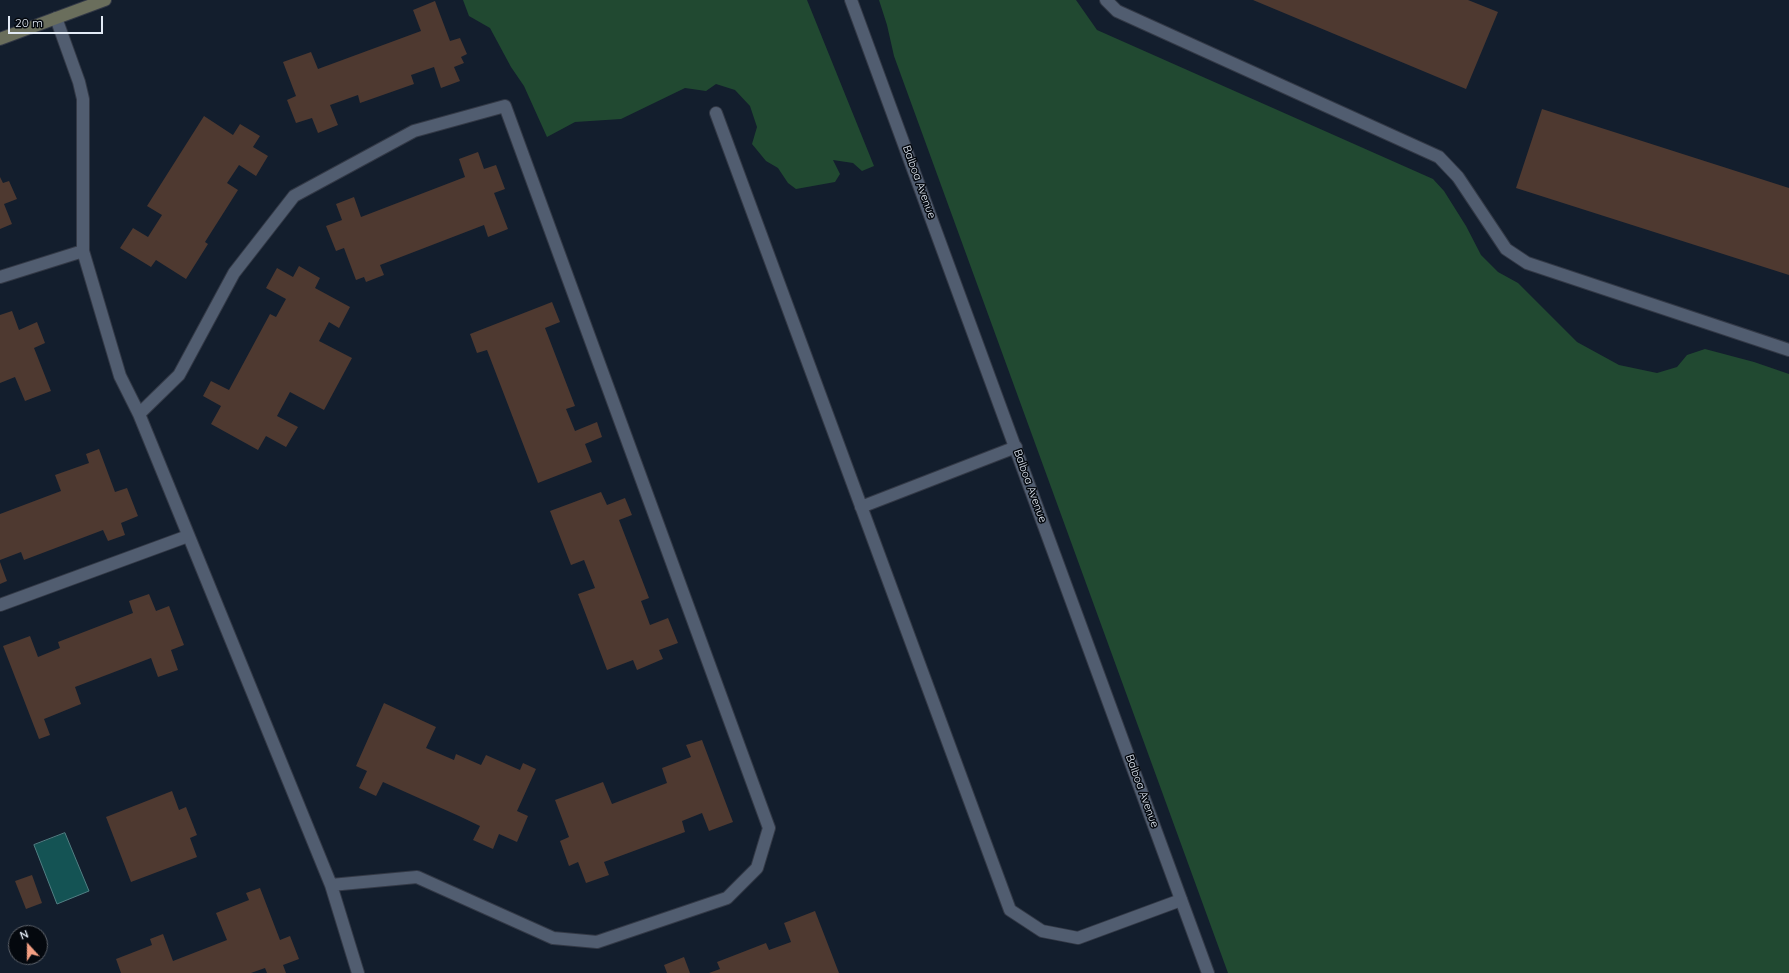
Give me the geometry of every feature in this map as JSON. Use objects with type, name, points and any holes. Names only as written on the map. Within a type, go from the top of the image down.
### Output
[{"type":"main road","points":[[0,38],[105,0]]},
{"type":"street","name":"Balboa Avenue","points":[[851,0],[1208,973]]},
{"type":"street","points":[[1106,0],[1117,11],[1439,157],[1458,177],[1506,249],[1527,263],[1789,350]]},
{"type":"street","points":[[56,18],[79,82],[83,99],[83,251],[120,376],[139,414],[330,885],[358,973]]},
{"type":"street","points":[[139,414],[179,375],[234,273],[294,196],[414,131],[505,106],[769,828],[757,868],[727,898],[597,942],[553,938],[416,877],[330,885]]},
{"type":"street","points":[[716,113],[1010,910],[1042,931],[1078,938],[1181,900]]},
{"type":"street","points":[[0,276],[83,251]]},
{"type":"street","points":[[861,506],[1016,447]]},
{"type":"street","points":[[0,604],[188,536]]},
{"type":"shaded area","points":[[463,0],[807,0],[874,166],[862,171],[853,163],[833,160],[840,174],[835,182],[796,189],[788,183],[778,168],[766,161],[752,144],[757,127],[750,106],[735,90],[716,84],[706,91],[685,88],[621,119],[575,122],[547,137],[524,86],[511,67],[490,28],[469,16]]},
{"type":"shaded area","points":[[879,0],[1076,0],[1097,30],[1433,179],[1444,191],[1466,226],[1481,255],[1498,272],[1518,283],[1577,342],[1619,365],[1657,373],[1677,367],[1687,355],[1705,349],[1754,362],[1789,374],[1789,973],[1228,973],[894,56],[887,25]]},
{"type":"shaded area","points":[[65,833],[89,891],[57,904],[34,845]]},
{"type":"building","points":[[1253,0],[1468,0],[1498,12],[1466,89]]},
{"type":"building","points":[[435,1],[450,41],[460,38],[467,54],[461,57],[464,63],[454,67],[460,81],[441,88],[434,67],[411,75],[414,84],[360,103],[358,95],[330,105],[338,125],[318,133],[312,118],[296,123],[287,100],[296,96],[283,62],[311,52],[318,69],[421,31],[413,10]]},
{"type":"building","points":[[1542,109],[1789,188],[1789,275],[1516,188]]},
{"type":"building","points":[[204,116],[233,135],[240,124],[260,136],[253,147],[268,156],[256,176],[239,165],[227,183],[238,190],[205,242],[208,244],[186,279],[156,260],[151,267],[120,248],[133,228],[148,237],[162,215],[147,206]]},
{"type":"building","points":[[478,152],[484,169],[496,165],[505,189],[494,193],[508,229],[488,237],[484,225],[380,265],[384,275],[366,282],[364,277],[356,280],[344,248],[336,251],[326,226],[342,220],[336,204],[354,197],[361,217],[465,177],[459,159]]},
{"type":"building","points":[[0,177],[3,183],[9,181],[17,199],[4,204],[12,224],[0,229]]},
{"type":"building","points":[[299,266],[320,278],[315,288],[350,307],[339,328],[329,322],[319,341],[352,358],[324,410],[290,392],[277,416],[298,427],[286,447],[266,436],[258,450],[211,424],[221,406],[203,396],[211,381],[229,390],[270,314],[276,317],[286,299],[266,288],[277,268],[293,277]]},
{"type":"building","points":[[552,302],[560,322],[545,328],[575,406],[566,409],[575,431],[597,422],[602,437],[585,444],[592,462],[538,483],[487,350],[477,353],[470,334]]},
{"type":"building","points":[[12,311],[19,330],[37,322],[45,343],[34,348],[51,391],[25,401],[15,377],[0,383],[0,315]]},
{"type":"building","points":[[99,449],[115,492],[127,488],[138,516],[121,523],[125,535],[108,541],[103,530],[24,560],[21,552],[0,560],[0,514],[61,491],[55,475],[89,463],[86,454]]},
{"type":"building","points":[[601,492],[607,505],[625,498],[632,515],[619,520],[649,598],[641,601],[650,625],[668,618],[678,643],[659,650],[663,659],[637,670],[633,660],[607,670],[578,594],[595,588],[584,560],[571,565],[550,511]]},
{"type":"building","points":[[0,562],[7,581],[0,584]]},
{"type":"building","points":[[149,594],[156,611],[169,606],[184,645],[171,650],[178,670],[158,677],[151,658],[75,687],[81,704],[44,719],[50,735],[39,739],[3,646],[30,636],[38,657],[60,648],[58,642],[133,613],[129,601]]},
{"type":"building","points":[[384,703],[436,727],[426,748],[454,760],[456,754],[481,765],[486,755],[520,770],[523,763],[536,769],[517,811],[528,816],[517,842],[499,834],[493,849],[473,840],[480,826],[459,816],[383,782],[376,796],[359,788],[367,771],[356,766]]},
{"type":"building","points":[[702,740],[733,822],[709,831],[702,813],[682,821],[685,832],[604,862],[609,875],[586,883],[578,862],[569,866],[560,841],[569,837],[555,800],[603,782],[612,804],[667,783],[662,768],[691,757],[686,745]]},
{"type":"building","points":[[172,791],[179,810],[186,807],[197,835],[190,838],[197,857],[131,882],[106,817]]},
{"type":"building","points":[[32,875],[42,903],[26,909],[15,881]]},
{"type":"building","points":[[260,888],[280,940],[290,936],[299,959],[283,965],[286,973],[267,973],[265,968],[251,973],[121,973],[116,959],[152,945],[150,939],[163,934],[173,961],[227,940],[216,913],[249,900],[246,893]]},
{"type":"building","points":[[815,911],[839,973],[709,973],[720,969],[717,962],[766,943],[769,950],[791,942],[784,923]]},
{"type":"building","points":[[684,957],[690,973],[667,973],[664,965]]}]
